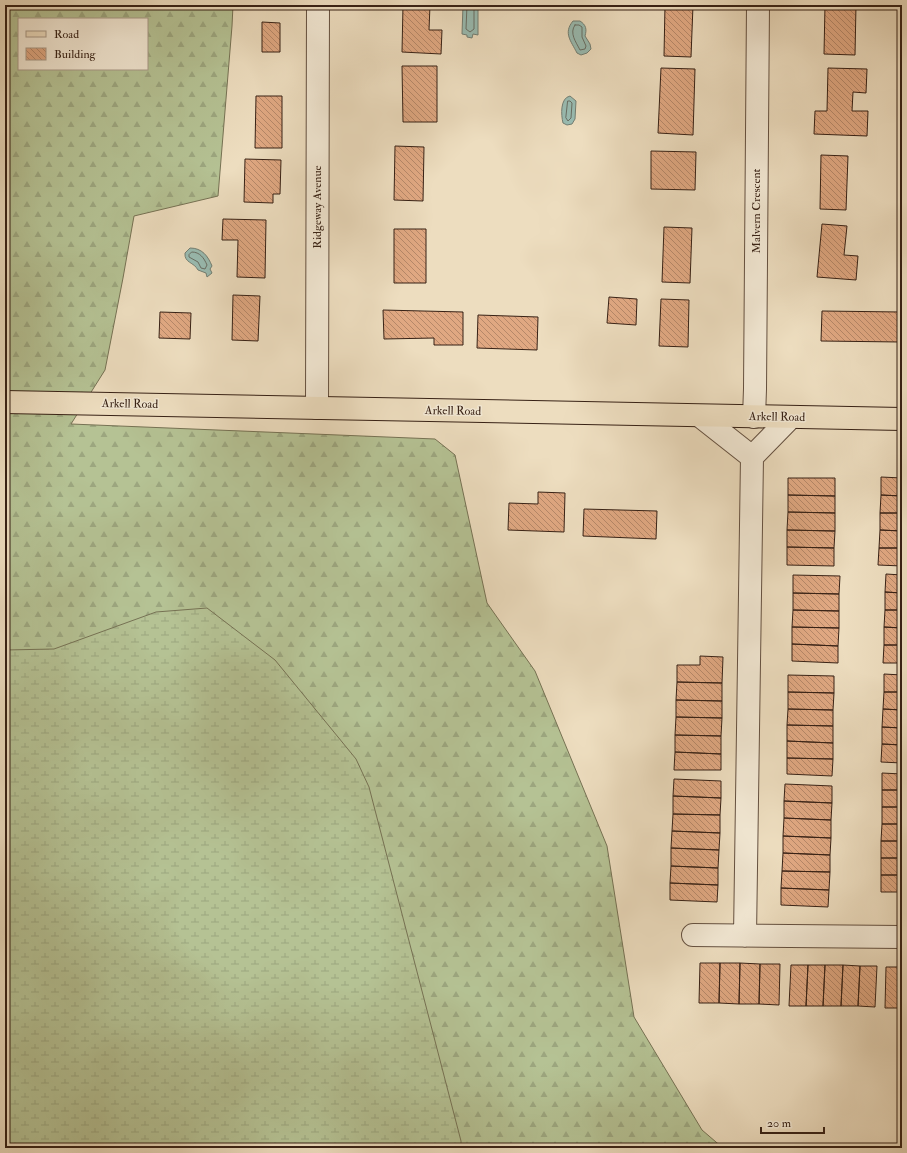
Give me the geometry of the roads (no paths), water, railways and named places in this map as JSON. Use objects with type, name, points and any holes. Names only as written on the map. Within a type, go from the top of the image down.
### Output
[{"type":"main road","name":"Arkell Road","points":[[5,402],[902,419]]},
{"type":"street","name":"Ridgeway Avenue","points":[[317,408],[318,5]]},
{"type":"street","name":"Malvern Crescent","points":[[754,417],[758,5]]},
{"type":"street","points":[[700,416],[752,458]]},
{"type":"street","points":[[745,936],[752,458],[791,417]]},
{"type":"street","points":[[693,935],[902,937]]},
{"type":"water","points":[[463,5],[478,5],[478,35],[473,34],[472,38],[462,34]]},
{"type":"water","points":[[573,21],[580,21],[584,24],[586,29],[585,36],[590,44],[591,49],[587,53],[581,55],[577,53],[570,41],[568,33],[570,25]]},
{"type":"water","points":[[570,96],[576,101],[575,119],[572,124],[567,125],[563,123],[562,107],[564,100]]},
{"type":"water","points":[[190,248],[198,249],[209,259],[212,266],[210,269],[212,273],[207,277],[206,273],[198,270],[186,259],[185,253]]}]
